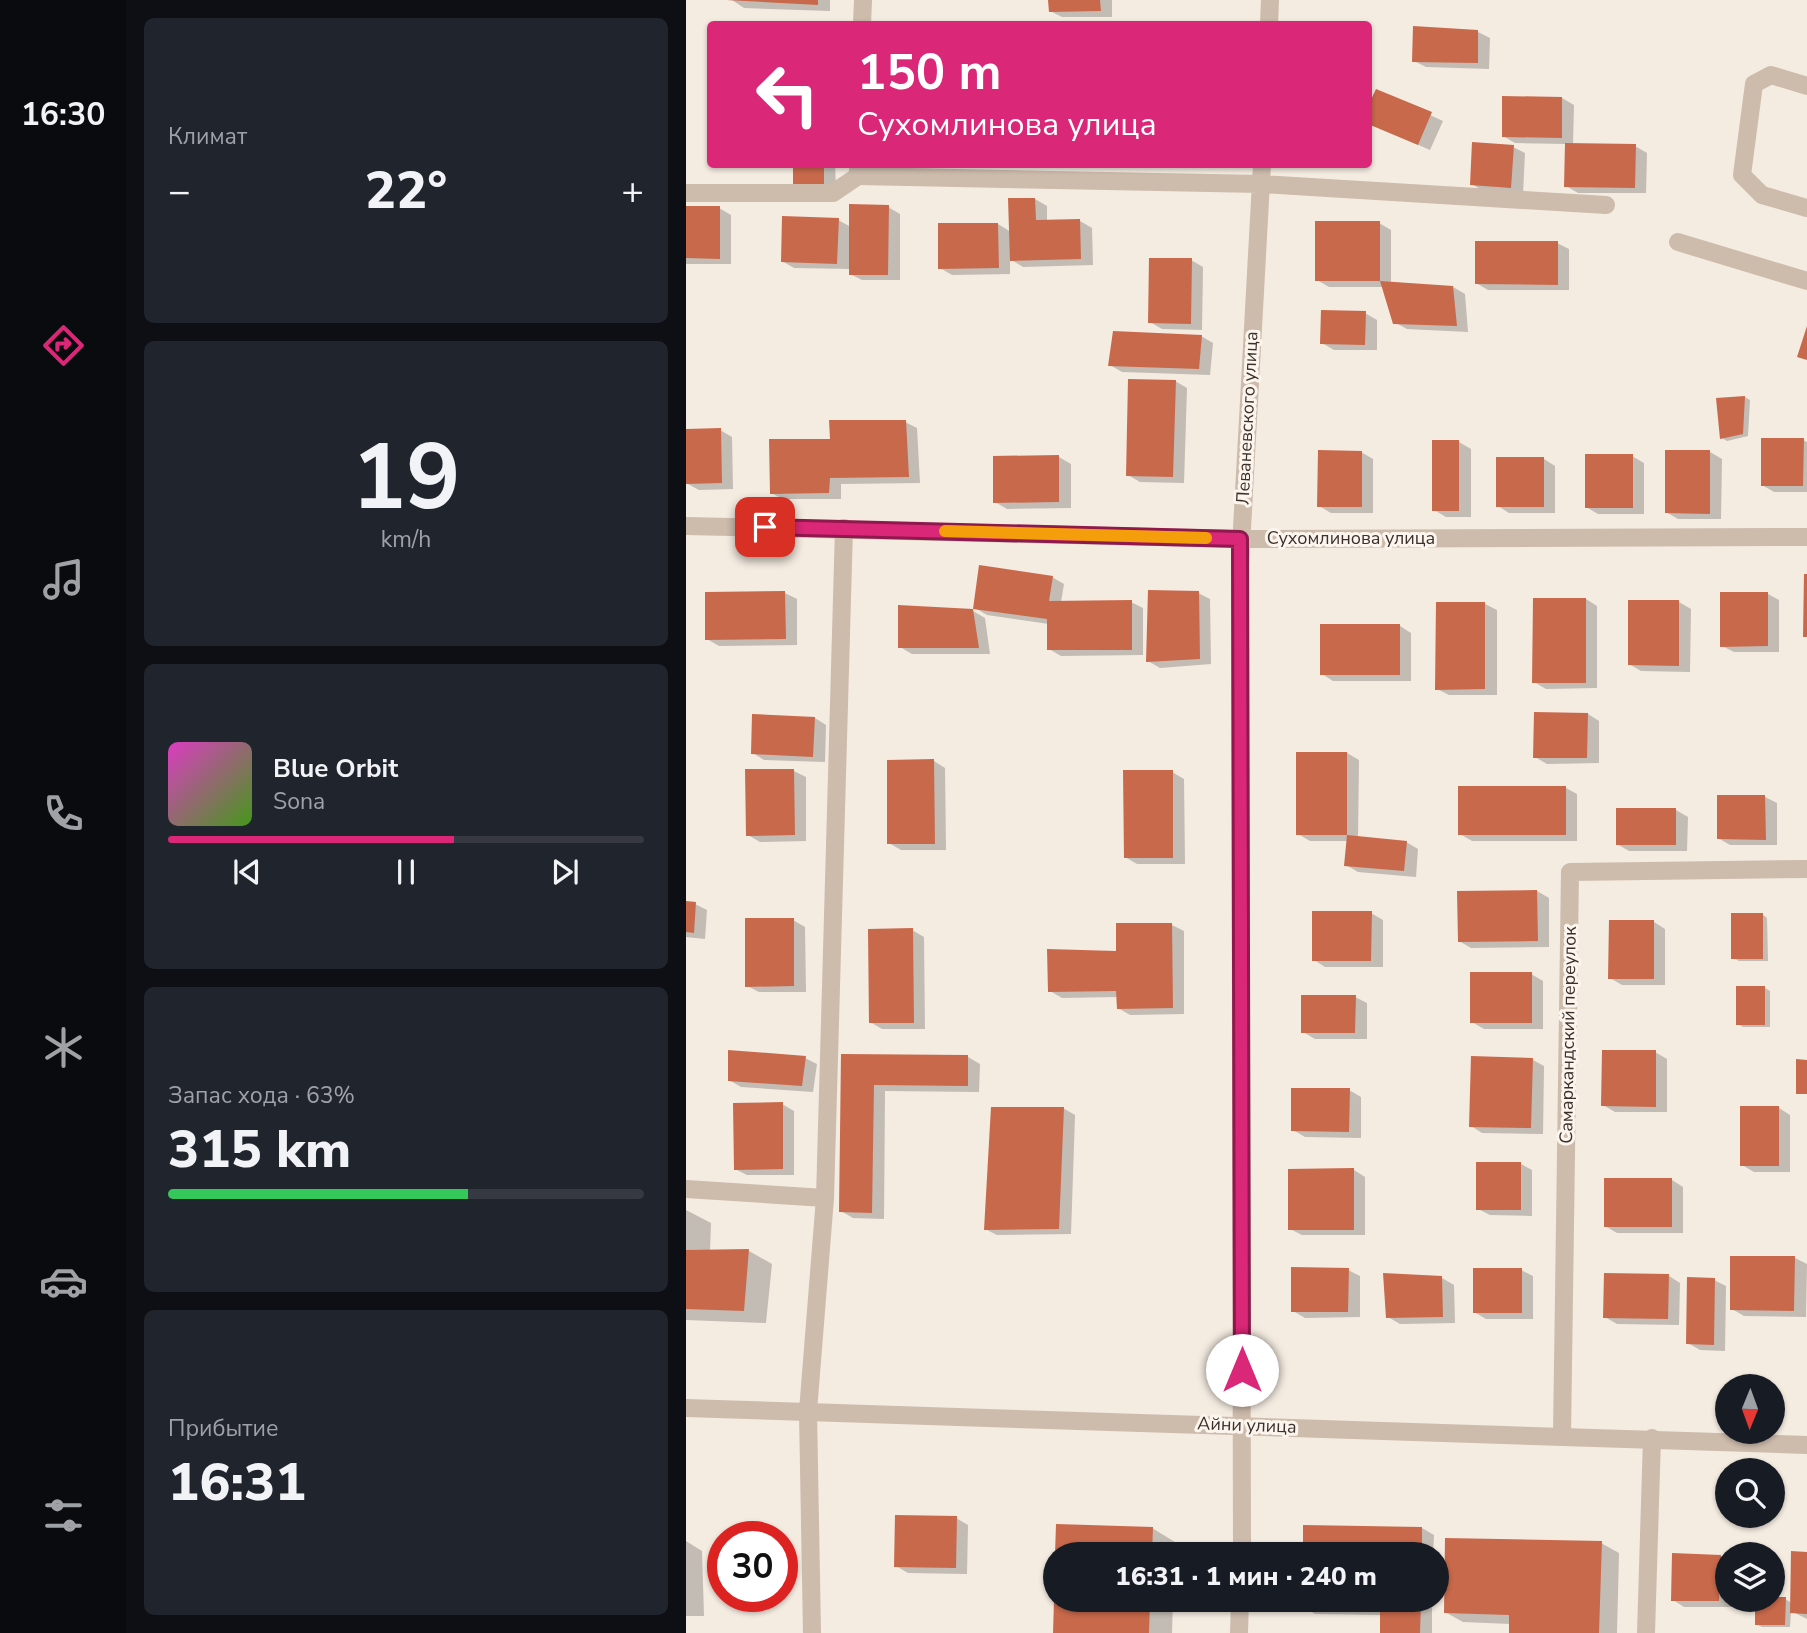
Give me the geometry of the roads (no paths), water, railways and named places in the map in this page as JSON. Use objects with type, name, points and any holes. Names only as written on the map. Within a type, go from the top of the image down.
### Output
[{"type":"street","points":[[862,21],[863,0]]},
{"type":"street","points":[[1269,21],[1270,0]]},
{"type":"street","points":[[1807,74],[1770,75],[1754,84],[1742,175],[1762,195],[1807,208]]},
{"type":"street","points":[[1770,75],[1807,86]]},
{"type":"street","name":"Леваневского улица","points":[[1242,1542],[1240,539],[1262,168]]},
{"type":"street","points":[[686,193],[833,193],[858,171],[1261,184],[1606,205]]},
{"type":"street","points":[[1678,242],[1807,281]]},
{"type":"street","name":"Сухомлинова улица","points":[[686,526],[1240,539],[1807,537]]},
{"type":"street","points":[[812,1633],[808,1411],[825,1198],[844,528]]},
{"type":"street","name":"Самаркандский переулок","points":[[1562,1436],[1570,872],[1807,869]]},
{"type":"street","points":[[686,1189],[825,1198]]},
{"type":"street","name":"Айни улица","points":[[686,1408],[1807,1445]]},
{"type":"street","points":[[1646,1633],[1652,1438]]},
{"type":"street","points":[[1239,1633],[1240,1612]]}]
